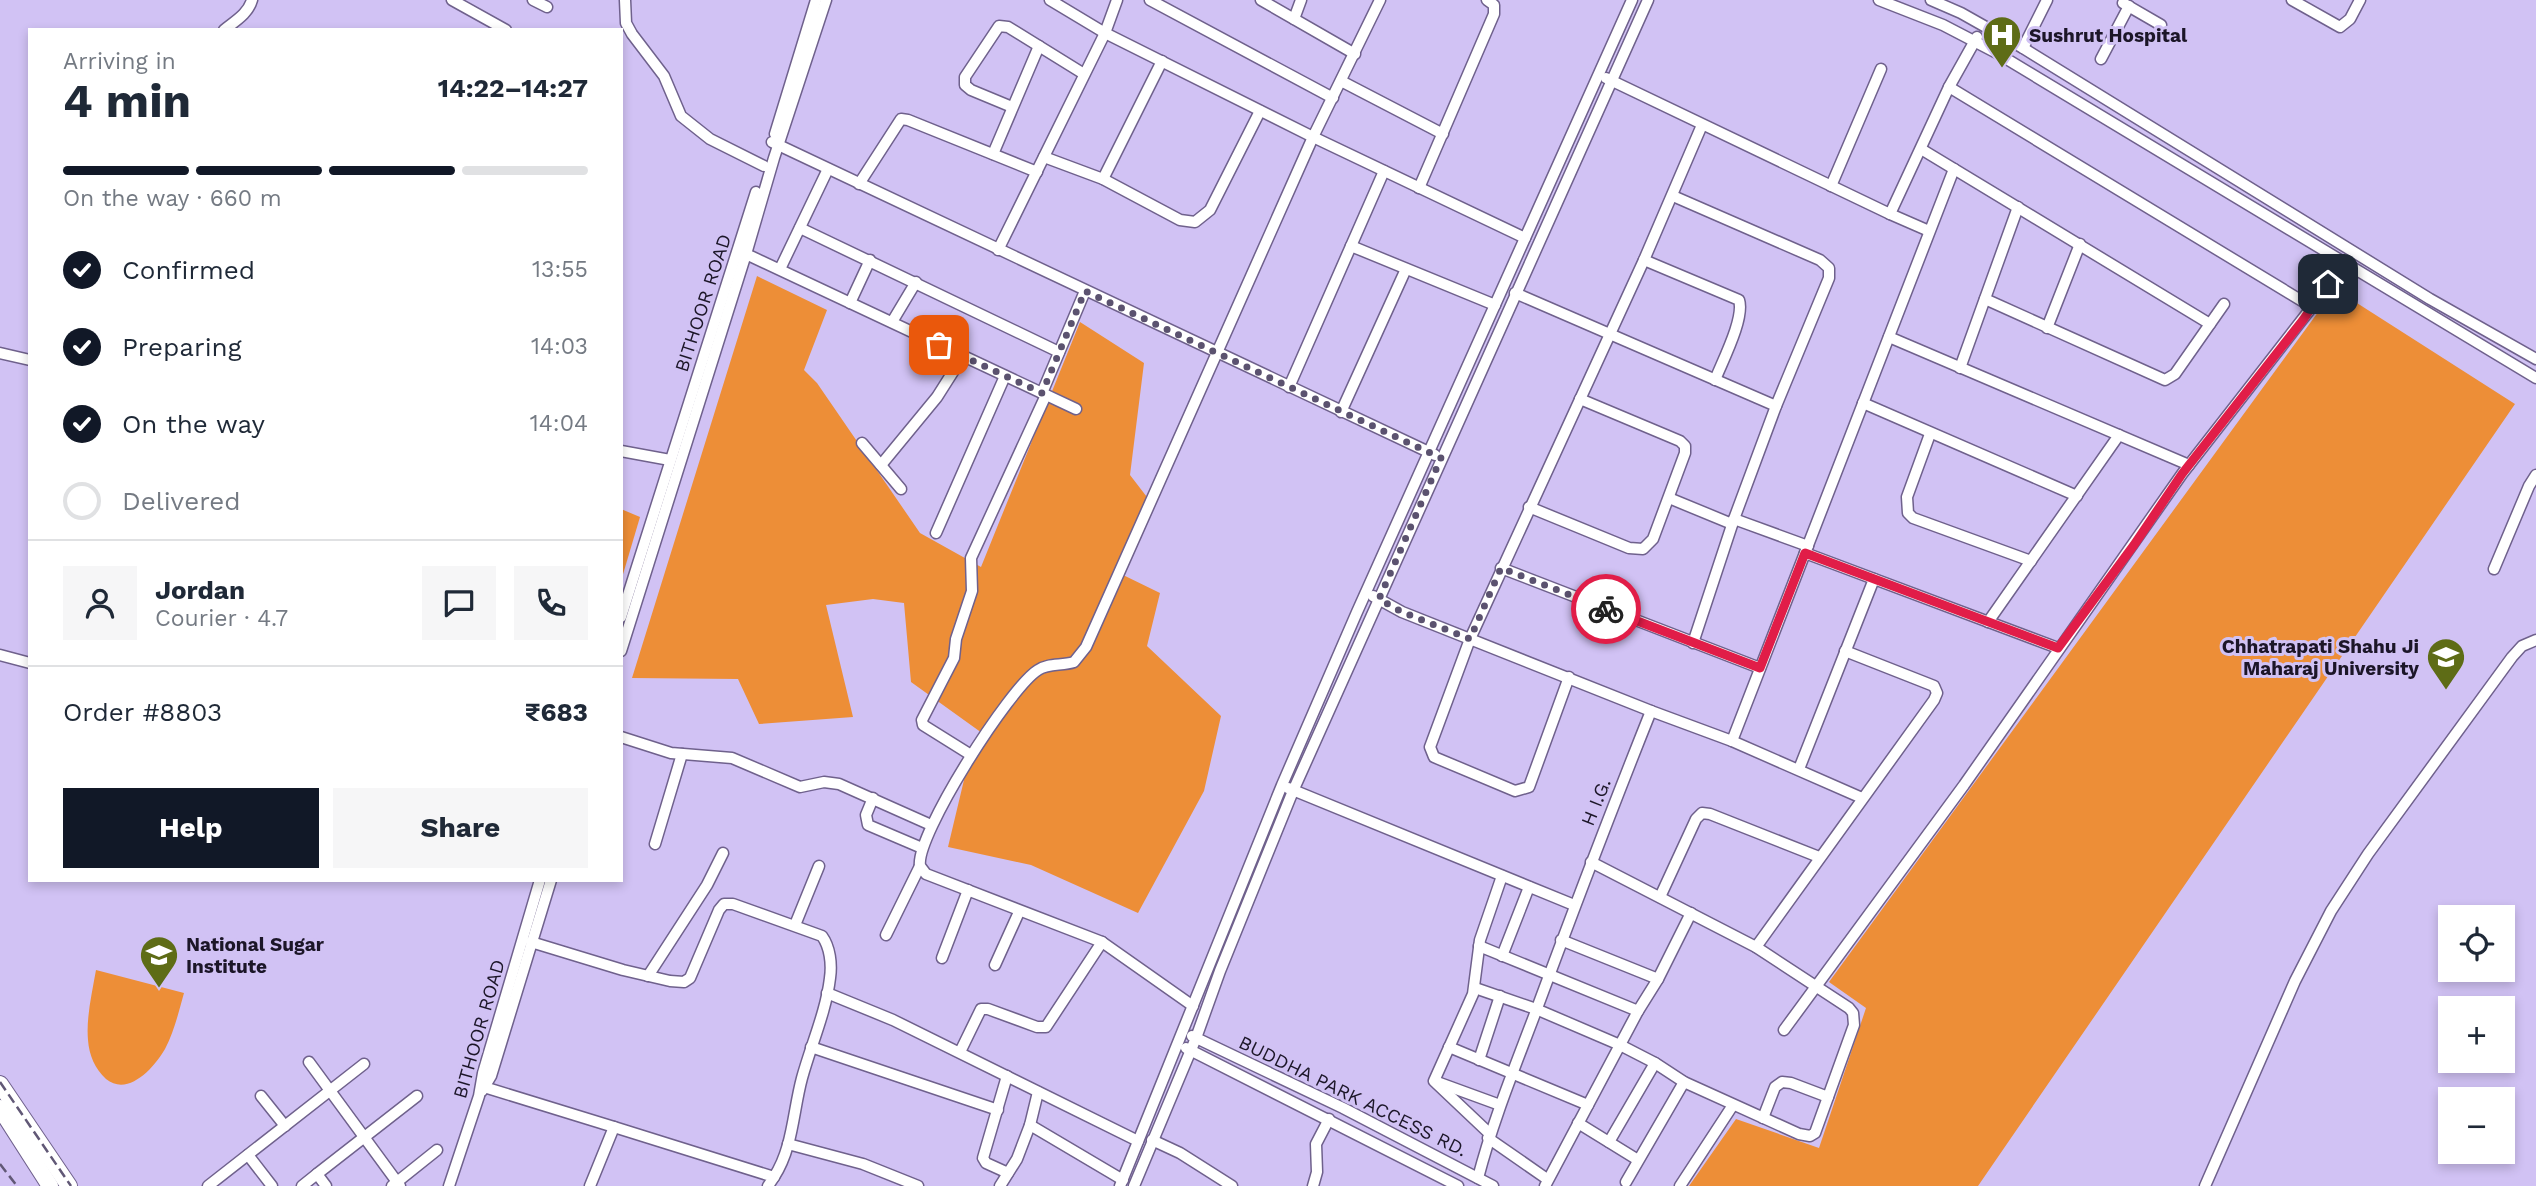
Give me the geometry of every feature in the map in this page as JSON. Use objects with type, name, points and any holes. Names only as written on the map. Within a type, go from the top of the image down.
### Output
[{"type":"highway","points":[[0,1084],[54,1168],[69,1186]]},
{"type":"highway","points":[[0,1108],[50,1186]]},
{"type":"street","points":[[227,28],[249,9],[252,0]]},
{"type":"street","points":[[452,0],[502,28]]},
{"type":"street","points":[[533,0],[547,7]]},
{"type":"street","points":[[625,0],[626,23],[664,76],[681,116],[710,139],[764,166]]},
{"type":"street","name":"BITHOOR ROAD","points":[[623,611],[764,166],[775,143],[816,0]]},
{"type":"street","points":[[623,645],[746,254],[775,143],[826,0]]},
{"type":"street","points":[[1050,0],[1105,33],[1260,111],[1524,238]]},
{"type":"street","points":[[998,250],[1105,33],[1116,0]]},
{"type":"street","points":[[1150,0],[1333,98]]},
{"type":"street","points":[[1261,0],[1354,54]]},
{"type":"street","points":[[1294,19],[1301,0]]},
{"type":"street","points":[[1193,1006],[1102,943],[926,874],[919,861],[931,825],[971,755],[1020,689],[1037,670],[1046,666],[1067,664],[1080,657],[1313,137],[1380,0]]},
{"type":"street","points":[[1419,188],[1494,14],[1494,5],[1487,0]]},
{"type":"street","points":[[1030,1125],[1121,1183],[1282,785],[1366,591],[1632,0]]},
{"type":"street","points":[[1134,1186],[1196,1038],[1220,971],[1293,791],[1648,0]]},
{"type":"street","points":[[1879,0],[1943,25],[1975,41],[2536,379]]},
{"type":"street","points":[[1931,0],[2023,48],[2430,299],[2536,359]]},
{"type":"street","points":[[2023,48],[2046,0]]},
{"type":"street","points":[[2292,0],[2340,27],[2350,19],[2360,0]]},
{"type":"street","points":[[2101,59],[2124,2],[2161,25]]},
{"type":"street","points":[[1013,107],[967,88],[965,77],[999,26],[1008,27],[1084,74]]},
{"type":"street","points":[[1890,214],[1949,87],[1983,26]]},
{"type":"street","points":[[993,154],[1039,46]]},
{"type":"street","points":[[1103,179],[1162,61]]},
{"type":"street","points":[[1831,186],[1881,69]]},
{"type":"street","points":[[1599,75],[1929,231]]},
{"type":"street","points":[[1341,81],[1443,134]]},
{"type":"street","points":[[1949,87],[2312,307]]},
{"type":"street","points":[[1044,157],[1103,179],[1180,220],[1195,222],[1210,210],[1260,111]]},
{"type":"street","points":[[859,184],[901,119],[1037,172]]},
{"type":"street","points":[[1569,677],[1529,787],[1515,791],[1434,757],[1431,752],[1430,747],[1470,639],[1673,196],[1702,125]]},
{"type":"street","points":[[775,143],[1441,458]]},
{"type":"street","points":[[1921,149],[2210,324]]},
{"type":"street","points":[[780,270],[828,169]]},
{"type":"street","points":[[1732,741],[1954,169]]},
{"type":"street","points":[[1289,387],[1384,171]]},
{"type":"street","points":[[1673,196],[1827,264],[1829,278],[1733,522],[1693,643]]},
{"type":"street","points":[[1960,368],[2018,207]]},
{"type":"street","points":[[800,228],[1059,352]]},
{"type":"street","points":[[2047,328],[2080,244]]},
{"type":"street","points":[[1351,246],[1495,305]]},
{"type":"street","points":[[746,254],[1076,409]]},
{"type":"street","points":[[2355,268],[2362,255]]},
{"type":"street","points":[[850,303],[870,260]]},
{"type":"street","points":[[1644,260],[1740,300],[1739,317],[1715,380]]},
{"type":"street","points":[[1784,1030],[1964,785],[2189,465],[2312,307],[2343,261]]},
{"type":"street","points":[[1341,412],[1406,269]]},
{"type":"street","points":[[892,323],[916,282]]},
{"type":"street","points":[[971,755],[923,725],[922,720],[954,658],[972,591],[971,558],[1044,394],[1085,291]]},
{"type":"street","points":[[1516,293],[1776,407]]},
{"type":"street","points":[[1985,299],[2165,380],[2175,374],[2224,304]]},
{"type":"street","points":[[1889,337],[2189,465]]},
{"type":"street","points":[[0,353],[28,360]]},
{"type":"street","points":[[881,465],[937,397],[963,356]]},
{"type":"street","points":[[936,533],[1005,376]]},
{"type":"street","points":[[1529,507],[1629,548],[1646,548],[1653,539],[1685,453],[1684,444],[1580,399]]},
{"type":"street","points":[[1863,403],[2077,496]]},
{"type":"street","points":[[1930,434],[1905,501],[1908,513],[2031,561]]},
{"type":"street","points":[[1988,622],[2119,435]]},
{"type":"street","points":[[862,443],[901,489]]},
{"type":"street","points":[[623,451],[670,460]]},
{"type":"street","points":[[2494,569],[2536,475]]},
{"type":"street","points":[[1669,498],[2058,648]]},
{"type":"street","points":[[1501,568],[1760,668]]},
{"type":"street","points":[[1798,769],[1874,579]]},
{"type":"street","points":[[1366,591],[1402,612],[1732,741],[1862,798]]},
{"type":"street","points":[[2205,1186],[2295,981],[2350,879],[2512,657],[2522,646],[2536,640]]},
{"type":"street","points":[[1756,947],[1934,700],[1937,689],[1934,686],[1845,651]]},
{"type":"street","points":[[0,656],[28,663]]},
{"type":"street","name":"H I.G.","points":[[1478,1178],[1489,1136],[1548,974],[1651,711]]},
{"type":"street","points":[[623,738],[659,751],[724,756],[800,788],[831,782],[931,825]]},
{"type":"street","points":[[654,844],[682,754]]},
{"type":"street","points":[[1282,785],[1574,905]]},
{"type":"street","points":[[873,798],[866,815],[868,825],[922,848]]},
{"type":"street","points":[[1660,897],[1696,819],[1702,813],[1819,857]]},
{"type":"street","points":[[648,976],[707,885],[723,853]]},
{"type":"street","points":[[1475,988],[1536,1009],[1620,1045],[1684,1082],[1733,1105],[1799,1134],[1813,1135],[1818,1129],[1854,1019],[1849,1008],[1756,947],[1591,862]]},
{"type":"street","points":[[795,925],[819,866]]},
{"type":"street","points":[[886,934],[920,866]]},
{"type":"street","points":[[1502,876],[1479,946],[1475,988],[1434,1081],[1436,1086],[1489,1136],[1546,1183],[1658,979],[1691,913]]},
{"type":"street","name":"BITHOOR ROAD","points":[[449,1186],[482,1092],[483,1073],[539,882]]},
{"type":"street","points":[[531,943],[678,983],[688,981],[695,970],[724,904],[733,904],[816,932],[826,941],[830,968],[827,993],[799,1092],[786,1156],[772,1183],[614,1127],[482,1092],[491,1076],[531,943],[550,882]]},
{"type":"street","points":[[1502,956],[1529,887]]},
{"type":"street","points":[[942,958],[968,890]]},
{"type":"street","points":[[995,965],[1019,912]]},
{"type":"street","points":[[1561,940],[1658,979]]},
{"type":"street","points":[[960,1052],[982,1009],[1037,1027],[1046,1027],[1102,943]]},
{"type":"street","points":[[1479,946],[1639,1011]]},
{"type":"street","points":[[827,993],[893,1020],[1139,1141]]},
{"type":"street","points":[[1479,1059],[1500,996]]},
{"type":"street","name":"BUDDHA PARK ACCESS RD.","points":[[1183,1031],[1343,1108],[1493,1186]]},
{"type":"street","name":"BUDDHA PARK ACCESS RD.","points":[[1177,1044],[1458,1186]]},
{"type":"street","points":[[811,1047],[998,1110]]},
{"type":"street","points":[[1448,1047],[1588,1105]]},
{"type":"street","points":[[309,1062],[397,1185],[437,1150]]},
{"type":"street","points":[[1609,1142],[1655,1063]]},
{"type":"street","points":[[208,1186],[365,1064]]},
{"type":"street","points":[[1007,1076],[983,1160],[1008,1173]]},
{"type":"street","points":[[1434,1081],[1500,1105]]},
{"type":"street","points":[[1626,1182],[1684,1082]]},
{"type":"street","points":[[1763,1118],[1775,1087],[1782,1082],[1828,1097]]},
{"type":"street","points":[[1000,1186],[1017,1159],[1030,1125],[1038,1092]]},
{"type":"street","points":[[261,1096],[285,1126]]},
{"type":"street","points":[[302,1186],[417,1096]]},
{"type":"street","points":[[1680,1186],[1733,1105]]},
{"type":"street","points":[[1313,1186],[1317,1172],[1316,1144],[1329,1119]]},
{"type":"street","points":[[1578,1123],[1638,1160]]},
{"type":"street","points":[[590,1186],[614,1127]]},
{"type":"street","points":[[1152,1140],[1180,1153],[1232,1186]]},
{"type":"street","points":[[789,1144],[863,1164],[918,1186]]},
{"type":"street","points":[[248,1156],[272,1186]]},
{"type":"street","points":[[317,1174],[326,1186]]},
{"type":"shaded area","points":[[757,276],[827,310],[804,370],[817,383],[920,533],[981,567],[1080,322],[1144,363],[1130,475],[1150,501],[1121,574],[1160,593],[1147,646],[1221,716],[1204,791],[1138,913],[1031,865],[948,847],[969,759],[982,733],[911,682],[904,603],[873,599],[826,605],[853,717],[759,724],[738,679],[632,678]]},
{"type":"shaded area","points":[[2335,289],[2515,404],[1978,1186],[1689,1186],[1736,1119],[1819,1148],[1866,1008],[1829,982]]},
{"type":"shaded area","points":[[623,510],[640,517],[623,574]]},
{"type":"shaded area","points":[[96,970],[184,993],[165,1049],[140,1078],[123,1085],[106,1079],[91,1056],[88,1023]]},
{"type":"railway","points":[[0,1082],[71,1186]]},
{"type":"railway","points":[[0,1164],[17,1186]]},
{"type":"way so far","points":[[939,345],[1042,393],[1085,291],[1441,458],[1379,599],[1402,612],[1470,639],[1501,568],[1606,609]]},
{"type":"place","name":"Sushrut Hospital","points":[[2002,69]]},
{"type":"place","name":"Chhatrapati Shahu Ji Maharaj University","points":[[2446,691]]},
{"type":"place","name":"National Sugar Institute","points":[[159,989]]},
{"type":"route","points":[[1606,609],[1760,668],[1805,553],[2058,648],[2134,545],[2182,474],[2303,320],[2328,284]]}]
